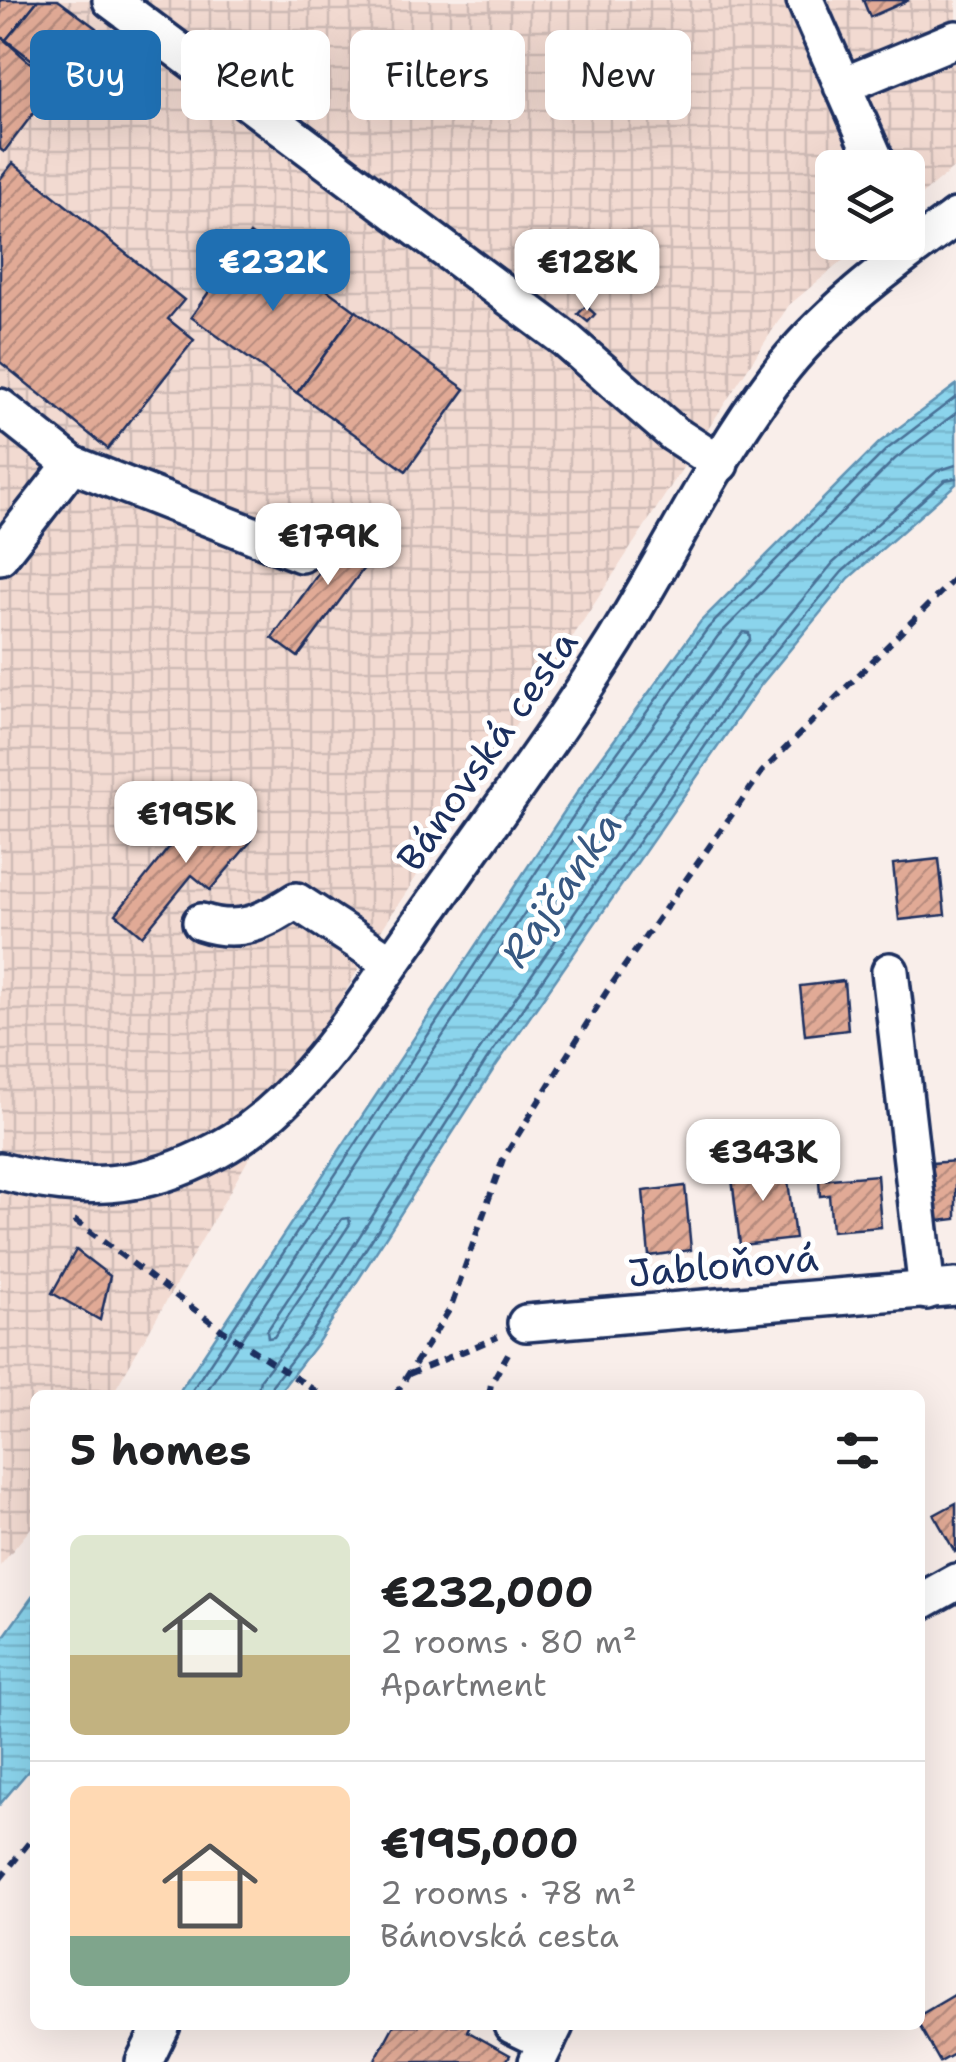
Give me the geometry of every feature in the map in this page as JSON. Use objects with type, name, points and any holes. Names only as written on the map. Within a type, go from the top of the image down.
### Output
[{"type":"street","points":[[111,0],[565,340],[674,434],[720,464]]},
{"type":"street","points":[[805,0],[871,150]]},
{"type":"street","points":[[842,86],[956,39]]},
{"type":"street","name":"Bánovská cesta","points":[[925,227],[956,217]]},
{"type":"street","name":"Bánovská cesta","points":[[0,1171],[62,1185],[98,1188],[156,1175],[218,1150],[260,1122],[298,1086],[391,964],[598,668],[754,407],[805,342],[885,260]]},
{"type":"street","points":[[0,407],[72,464],[302,554]]},
{"type":"street","points":[[0,556],[72,464]]},
{"type":"street","points":[[202,922],[221,928],[251,927],[296,901],[391,964]]},
{"type":"street","name":"Jabloňová","points":[[526,1323],[941,1289],[890,972]]},
{"type":"street","points":[[925,1599],[956,1582]]},
{"type":"street","points":[[144,2062],[160,2030]]},
{"type":"street","points":[[521,2030],[546,2043]]},
{"type":"path","points":[[398,1390],[450,1309],[503,1159],[607,991],[762,772],[956,577]]},
{"type":"path","points":[[64,1214],[222,1330],[314,1390]]},
{"type":"path","points":[[406,1375],[460,1356],[526,1323]]},
{"type":"path","points":[[489,1390],[526,1323]]},
{"type":"path","points":[[0,1879],[30,1841]]},
{"type":"shaded area","points":[[0,0],[956,0],[956,166],[925,192],[925,150],[815,150],[815,260],[843,260],[789,305],[377,937],[115,1390],[30,1390],[30,1529],[0,1566]]},
{"type":"water","name":"Rajčanka","points":[[956,385],[956,484],[849,578],[760,686],[495,1067],[318,1342],[281,1390],[180,1390],[588,776],[701,621],[880,442]]},
{"type":"water","points":[[30,1600],[30,1769],[0,1804],[0,1642]]},
{"type":"building","points":[[0,0],[38,0],[6,40],[0,36]]},
{"type":"building","points":[[38,0],[58,0],[96,28],[30,30],[30,58],[6,40]]},
{"type":"building","points":[[863,0],[909,0],[870,17]]},
{"type":"building","points":[[0,36],[30,62],[30,118],[4,152],[0,149]]},
{"type":"building","points":[[13,163],[184,300],[168,319],[194,340],[108,449],[0,362],[0,179]]},
{"type":"building","points":[[250,234],[356,311],[297,393],[191,317]]},
{"type":"building","points":[[586,306],[595,314],[588,322],[578,314]]},
{"type":"building","points":[[356,311],[465,389],[406,471],[297,393]]},
{"type":"building","points":[[357,520],[384,541],[298,657],[272,638]]},
{"type":"building","points":[[205,802],[252,840],[210,890],[192,875],[142,936],[116,914]]},
{"type":"building","points":[[939,859],[945,915],[899,920],[893,864]]},
{"type":"building","points":[[844,981],[848,1030],[805,1035],[800,986]]},
{"type":"building","points":[[956,1161],[956,1219],[938,1221],[932,1163]]},
{"type":"building","points":[[786,1163],[795,1239],[740,1245],[731,1170]]},
{"type":"building","points":[[877,1175],[881,1227],[832,1231],[829,1195],[820,1196],[819,1180]]},
{"type":"building","points":[[685,1186],[691,1250],[649,1256],[643,1191]]},
{"type":"building","points":[[76,1250],[110,1276],[100,1320],[52,1293]]},
{"type":"building","points":[[956,1503],[956,1551],[955,1552],[934,1515]]},
{"type":"building","points":[[956,1994],[956,2053],[940,2062],[922,2030],[925,2030],[925,2012]]},
{"type":"building","points":[[391,2030],[468,2030],[510,2055],[506,2062],[374,2062]]}]
